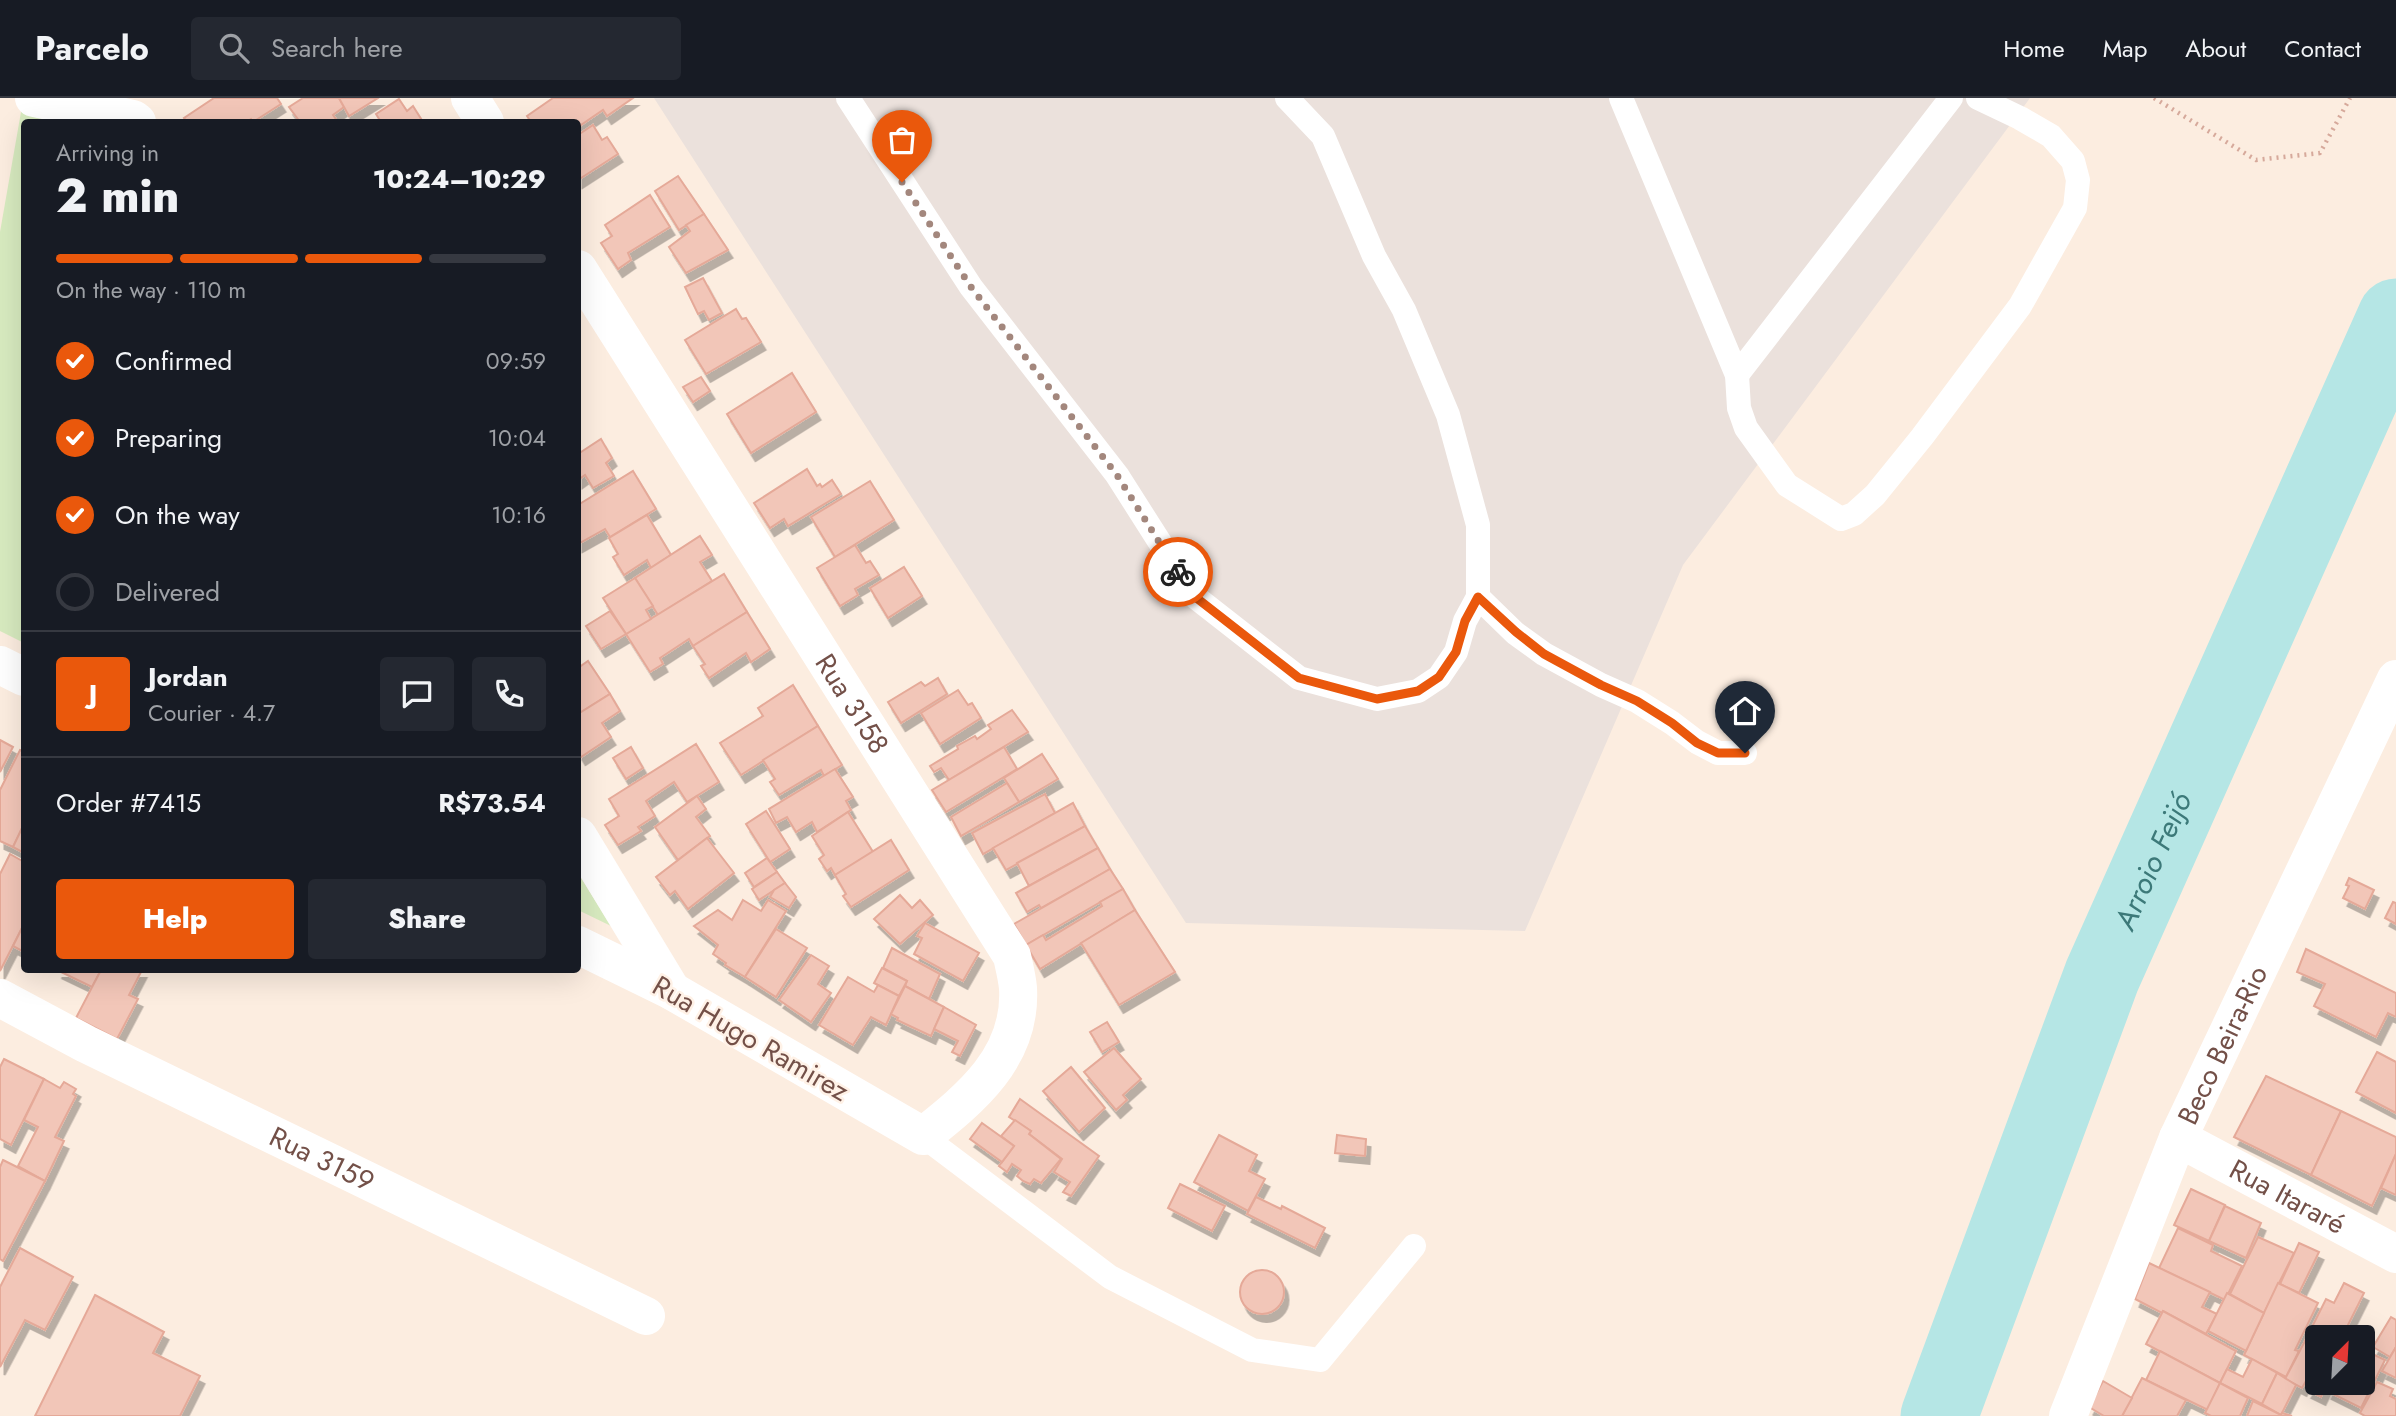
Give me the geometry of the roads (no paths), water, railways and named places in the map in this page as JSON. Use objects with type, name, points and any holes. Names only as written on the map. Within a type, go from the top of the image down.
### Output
[{"type":"street","points":[[34,98],[133,119]]},
{"type":"street","points":[[470,98],[483,119]]},
{"type":"street","name":"Rua 3158","points":[[581,274],[1012,956],[1018,989],[1013,1035],[990,1076],[963,1104],[923,1136]]},
{"type":"street","points":[[0,665],[21,676]]},
{"type":"street","name":"Beco Beira-Rio","points":[[2068,1416],[2178,1138],[2396,680]]},
{"type":"street","points":[[581,841],[673,991]]},
{"type":"street","name":"Rua Hugo Ramirez","points":[[581,946],[673,991],[923,1136]]},
{"type":"street","name":"Rua 3159","points":[[0,998],[98,1051],[646,1316]]},
{"type":"street","name":"Rua Itararé","points":[[2178,1138],[2396,1254]]},
{"type":"lane","points":[[848,98],[971,287],[1117,475],[1194,596],[1299,678],[1377,699],[1418,691],[1439,677],[1456,652],[1465,621],[1478,597],[1478,525],[1448,415],[1404,310],[1374,256],[1323,136],[1287,98]]},
{"type":"lane","points":[[1621,98],[1737,375],[1739,408],[1746,428],[1787,485],[1841,519],[1854,514],[1875,495],[1922,437],[2020,306],[2075,208],[2078,180],[2073,161],[2051,136],[1978,98]]},
{"type":"lane","points":[[1737,375],[1951,98]]},
{"type":"lane","points":[[1478,597],[1544,654],[1637,701],[1697,743],[1718,753],[1745,753]]},
{"type":"lane","points":[[923,1136],[1110,1276],[1252,1350],[1320,1360],[1414,1246]]},
{"type":"waterway","name":"Arroio Feijó","points":[[1939,1416],[2102,976],[2396,317]]}]
